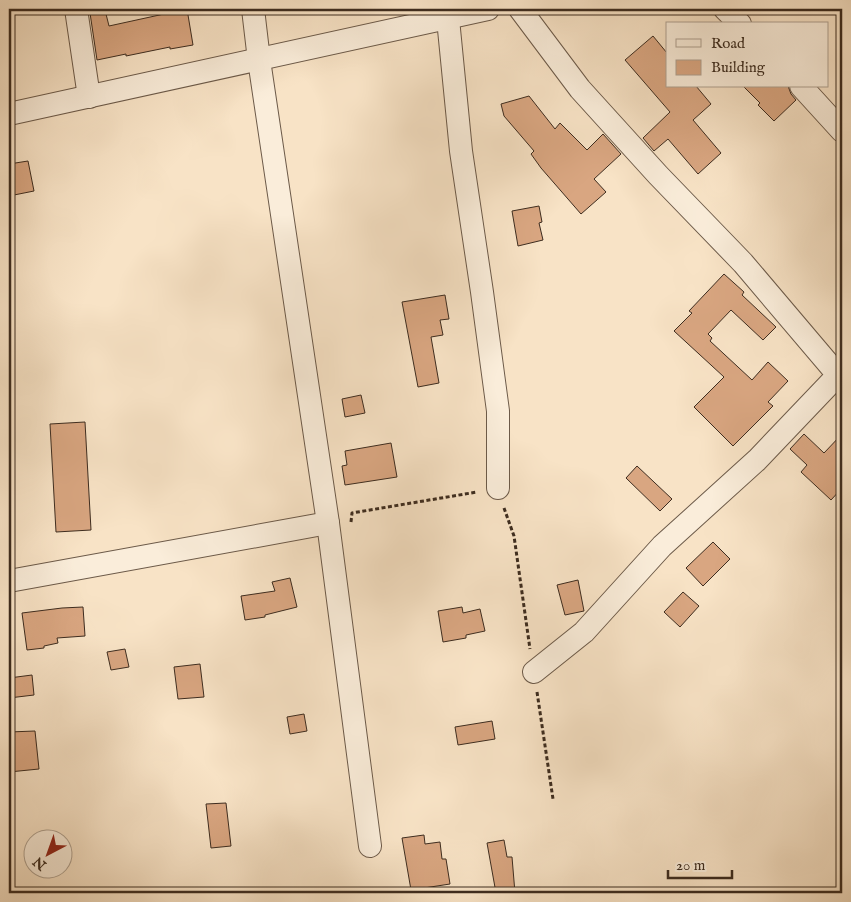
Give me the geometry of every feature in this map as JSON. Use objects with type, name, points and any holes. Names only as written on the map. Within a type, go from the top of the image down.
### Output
[{"type":"street","points":[[76,9],[89,97]]},
{"type":"street","points":[[253,9],[259,60],[335,523],[370,846]]},
{"type":"street","points":[[9,114],[259,60],[448,13],[488,9]]},
{"type":"street","points":[[520,9],[580,89],[658,175],[743,263],[838,374],[757,460],[662,546],[584,632],[534,672]]},
{"type":"street","points":[[725,9],[738,22]]},
{"type":"street","points":[[448,13],[461,151],[498,412],[498,488]]},
{"type":"street","points":[[802,88],[842,131]]},
{"type":"street","points":[[9,581],[335,523]]},
{"type":"path","points":[[335,523],[352,522],[352,513],[498,488],[514,536],[553,799]]},
{"type":"building","points":[[163,9],[187,9],[193,45],[170,49],[170,47],[97,60],[90,13],[105,10],[109,26],[164,14]]},
{"type":"building","points":[[653,36],[666,52],[666,88],[698,88],[711,104],[693,120],[721,153],[698,174],[668,139],[654,151],[643,138],[670,112],[625,60]]},
{"type":"building","points":[[745,88],[789,88],[796,100],[774,121],[758,105],[760,103]]},
{"type":"building","points":[[529,96],[555,129],[560,123],[587,150],[603,134],[621,154],[594,179],[606,192],[581,214],[541,168],[531,154],[534,151],[504,116],[501,104]]},
{"type":"building","points":[[28,161],[34,191],[9,196],[9,164]]},
{"type":"building","points":[[539,206],[542,222],[539,223],[543,240],[518,246],[512,211]]},
{"type":"building","points":[[724,274],[744,292],[742,295],[776,327],[763,340],[731,310],[708,334],[712,338],[710,341],[752,380],[768,362],[788,381],[768,402],[773,406],[733,446],[694,407],[724,377],[674,331],[692,313],[689,311]]},
{"type":"building","points":[[445,295],[449,319],[440,320],[443,335],[431,337],[439,383],[418,387],[402,302]]},
{"type":"building","points":[[361,395],[365,413],[345,417],[342,399]]},
{"type":"building","points":[[85,422],[91,530],[56,532],[50,424]]},
{"type":"building","points":[[804,434],[824,453],[842,434],[842,488],[831,500],[801,472],[807,465],[790,449]]},
{"type":"building","points":[[391,443],[397,477],[345,485],[342,466],[347,465],[345,451]]},
{"type":"building","points":[[637,466],[672,499],[660,511],[626,478]]},
{"type":"building","points":[[713,542],[730,559],[703,586],[686,568]]},
{"type":"building","points":[[290,578],[297,607],[265,615],[265,617],[245,620],[241,596],[275,591],[272,582]]},
{"type":"building","points":[[578,580],[584,611],[565,615],[557,585]]},
{"type":"building","points":[[683,592],[699,606],[680,627],[664,612]]},
{"type":"building","points":[[83,607],[85,636],[57,638],[58,643],[44,646],[44,648],[27,650],[22,613]]},
{"type":"building","points":[[462,607],[463,613],[480,609],[485,631],[466,635],[466,638],[443,642],[438,611]]},
{"type":"building","points":[[125,649],[129,667],[111,670],[107,652]]},
{"type":"building","points":[[200,664],[204,697],[178,699],[174,667]]},
{"type":"building","points":[[32,675],[34,695],[9,698],[9,678]]},
{"type":"building","points":[[304,714],[307,731],[290,734],[287,717]]},
{"type":"building","points":[[492,721],[495,739],[458,745],[455,727]]},
{"type":"building","points":[[35,731],[39,769],[9,772],[9,732]]},
{"type":"building","points":[[226,803],[231,846],[211,848],[206,804]]},
{"type":"building","points":[[424,835],[425,844],[440,842],[442,859],[446,859],[450,884],[411,890],[402,838]]},
{"type":"building","points":[[504,840],[507,857],[512,857],[515,893],[496,893],[487,843]]}]
